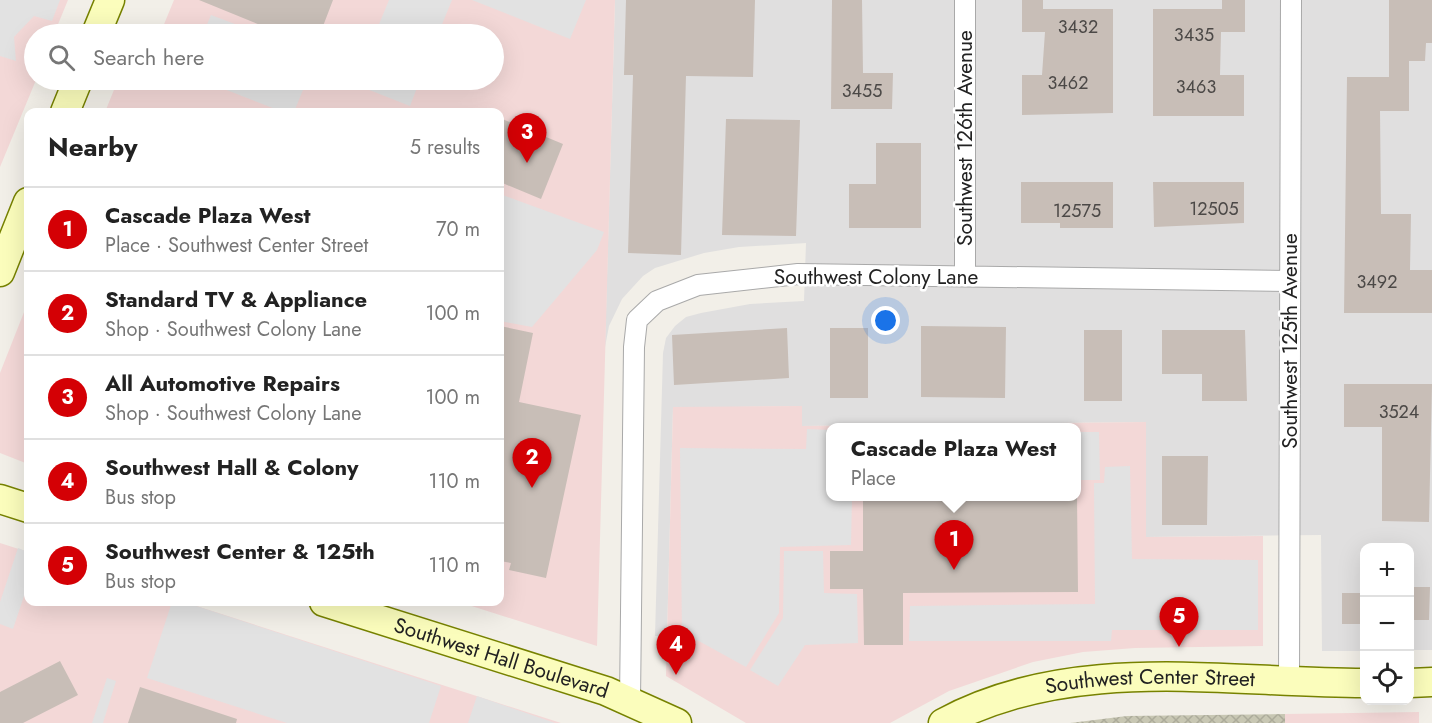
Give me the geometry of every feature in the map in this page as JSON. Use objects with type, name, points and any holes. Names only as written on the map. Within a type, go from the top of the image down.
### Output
[{"type":"main road","points":[[100,24],[110,0]]},
{"type":"main road","points":[[67,108],[74,90]]},
{"type":"main road","points":[[0,272],[24,212]]},
{"type":"main road","points":[[0,499],[24,507]]},
{"type":"main road","name":"Southwest Hall Boulevard","points":[[336,606],[630,701],[677,723]]},
{"type":"main road","name":"Southwest Center Street","points":[[944,723],[979,706],[1019,693],[1080,680],[1161,677],[1289,683],[1360,683]]},
{"type":"main road","points":[[1414,683],[1432,682]]},
{"type":"street","name":"Southwest 126th Avenue","points":[[965,0],[965,276]]},
{"type":"street","name":"Southwest 125th Avenue","points":[[1289,683],[1291,0]]},
{"type":"street","name":"Southwest Colony Lane","points":[[630,701],[634,347],[637,320],[657,301],[698,285],[798,274],[1290,281]]},
{"type":"shaded area","points":[[0,0],[68,0],[58,24],[24,24],[24,90],[32,90],[0,167]]},
{"type":"shaded area","points":[[0,0],[60,0],[52,21],[34,16],[14,37],[16,61],[0,56]]},
{"type":"shaded area","points":[[174,0],[615,0],[597,646],[472,606],[504,606],[504,108],[107,108],[114,90],[504,90],[504,24],[164,24]]},
{"type":"shaded area","points":[[389,0],[452,0],[442,24],[379,24]]},
{"type":"shaded area","points":[[472,0],[586,0],[570,39]]},
{"type":"shaded area","points":[[615,0],[1432,0],[1432,650],[1414,650],[1414,543],[1360,543],[1360,651],[1322,651],[1321,535],[1146,537],[1145,422],[826,423],[826,426],[801,426],[801,406],[673,408],[667,636],[655,636],[663,353],[666,338],[686,317],[750,304],[804,301],[806,243],[739,247],[704,253],[655,268],[643,276],[622,299],[609,326],[605,347]]},
{"type":"shaded area","points":[[211,15],[235,24],[207,24]]},
{"type":"shaded area","points":[[227,90],[303,90],[296,108],[273,108]]},
{"type":"shaded area","points":[[369,90],[416,90],[410,106]]},
{"type":"shaded area","points":[[504,195],[604,232],[597,250],[532,327],[504,322]]},
{"type":"shaded area","points":[[24,312],[24,462],[0,453],[0,373]]},
{"type":"shaded area","points":[[802,406],[802,426],[826,426],[826,501],[1081,501],[1081,423],[1060,423],[1146,422],[1146,537],[1263,536],[1263,646],[1135,648],[1083,652],[1033,662],[949,691],[890,723],[746,723],[666,676],[673,407]]},
{"type":"shaded area","points":[[807,429],[826,430],[826,501],[852,501],[851,545],[780,547],[779,613],[746,667],[697,640],[682,640],[680,448],[806,449]]},
{"type":"shaded area","points":[[1081,432],[1099,432],[1100,480],[1081,480]]},
{"type":"shaded area","points":[[1130,466],[1132,559],[1258,560],[1258,630],[1112,630],[1111,641],[909,641],[910,606],[1095,604],[1094,483],[1104,483],[1105,467]]},
{"type":"shaded area","points":[[0,543],[24,551],[24,606],[196,606],[561,723],[0,723]]},
{"type":"shaded area","points":[[18,548],[24,550],[24,596],[13,629],[0,624],[0,602]]},
{"type":"shaded area","points":[[784,551],[823,551],[824,593],[857,594],[858,643],[805,645],[778,686],[750,670],[783,618]]},
{"type":"shaded area","points":[[171,606],[196,606],[441,686],[429,723],[287,723],[147,678]]},
{"type":"shaded area","points":[[107,678],[116,681],[103,723],[92,723]]},
{"type":"shaded area","points":[[477,696],[555,723],[468,723]]},
{"type":"shaded area","points":[[1419,712],[1419,723],[1285,723],[1285,714]]},
{"type":"shaded area","points":[[1285,714],[1285,723],[1070,723],[1127,716]]},
{"type":"building","points":[[199,0],[333,0],[324,24],[258,24]]},
{"type":"building","points":[[626,0],[755,0],[753,77],[686,76],[681,255],[628,253],[633,75],[624,75]]},
{"type":"building","points":[[832,0],[862,0],[863,73],[893,73],[892,109],[831,109]]},
{"type":"building","points":[[1022,0],[1043,0],[1043,9],[1113,9],[1113,113],[1022,115],[1022,75],[1042,75],[1045,32],[1022,32]]},
{"type":"building","points":[[1222,0],[1245,0],[1245,32],[1221,32],[1220,75],[1244,75],[1244,116],[1153,116],[1153,9],[1222,9]]},
{"type":"building","points":[[1389,0],[1432,0],[1432,43],[1426,43],[1425,61],[1409,61],[1409,111],[1380,111],[1381,214],[1411,214],[1410,270],[1432,270],[1432,313],[1344,313],[1347,77],[1389,77]]},
{"type":"building","points":[[726,119],[800,120],[796,236],[722,235]]},
{"type":"building","points":[[504,120],[563,144],[541,199],[504,184]]},
{"type":"building","points":[[876,143],[921,143],[921,228],[849,228],[849,184],[876,184]]},
{"type":"building","points":[[1021,182],[1113,182],[1113,228],[1060,228],[1060,223],[1021,223]]},
{"type":"building","points":[[1153,182],[1244,182],[1244,223],[1154,227]]},
{"type":"building","points":[[921,326],[1006,327],[1005,398],[921,397]]},
{"type":"building","points":[[504,327],[533,333],[519,402],[581,415],[546,578],[509,570],[511,563],[504,562]]},
{"type":"building","points":[[787,328],[789,378],[674,385],[672,335]]},
{"type":"building","points":[[830,328],[868,328],[868,398],[830,398]]},
{"type":"building","points":[[1084,330],[1122,330],[1122,401],[1084,401]]},
{"type":"building","points":[[1162,330],[1245,330],[1247,401],[1202,401],[1202,374],[1162,374]]},
{"type":"building","points":[[1344,384],[1432,384],[1429,522],[1382,521],[1382,427],[1344,427]]},
{"type":"building","points":[[1162,456],[1208,456],[1207,525],[1162,525]]},
{"type":"building","points":[[863,501],[1077,501],[1078,592],[903,593],[903,645],[864,645],[863,589],[830,589],[830,551],[863,551]]},
{"type":"building","points":[[1414,587],[1430,587],[1429,620],[1414,620]]},
{"type":"building","points":[[1342,593],[1360,593],[1360,624],[1342,624]]},
{"type":"building","points":[[60,661],[78,695],[23,723],[0,723],[0,692]]},
{"type":"building","points":[[140,687],[237,719],[236,723],[128,723]]},
{"type":"place","name":"All Automotive Repairs","points":[[527,163]]},
{"type":"place","name":"Standard TV & Appliance","points":[[532,488]]},
{"type":"place","name":"Cascade Plaza West","points":[[954,570]]},
{"type":"place","name":"Southwest Center & 125th","points":[[1179,647]]},
{"type":"place","name":"Southwest Hall & Colony","points":[[676,675]]}]
